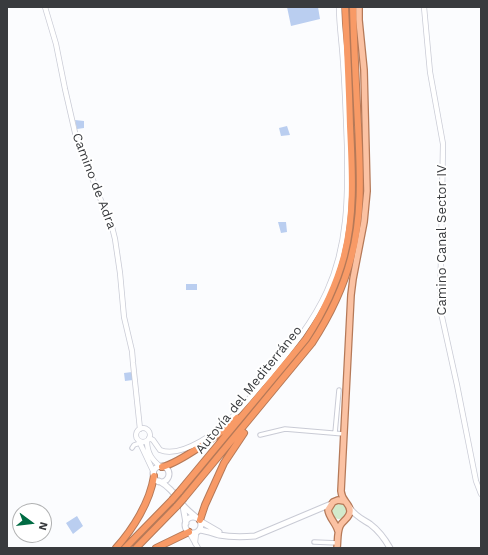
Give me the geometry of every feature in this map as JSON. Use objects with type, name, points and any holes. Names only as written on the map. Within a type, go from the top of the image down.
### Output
[{"type":"highway","name":"Autovía del Mediterráneo","points":[[125,548],[172,500],[177,492],[269,386],[306,339],[322,313],[336,282],[347,242],[352,210],[353,175],[345,7]]},
{"type":"highway","name":"Autovía del Mediterráneo","points":[[136,548],[180,506],[184,498],[312,343],[328,316],[342,285],[354,243],[359,210],[360,175],[353,7]]},
{"type":"highway","points":[[162,467],[172,463],[224,430],[269,386]]},
{"type":"highway","points":[[199,520],[224,463],[238,440],[274,390]]},
{"type":"highway","points":[[116,548],[130,530],[149,494],[154,475]]},
{"type":"highway","points":[[156,548],[189,532]]},
{"type":"main road","points":[[359,7],[364,70],[367,191],[364,222],[351,295],[341,500],[358,517],[377,530],[390,548]]},
{"type":"main road","points":[[177,492],[159,482],[154,475],[155,469],[162,467],[168,470],[168,477],[177,492],[186,523],[186,528],[189,532],[207,531],[219,535],[241,537],[254,536],[299,516],[313,512],[341,500]]},
{"type":"main road","points":[[159,482],[163,482],[168,477]]},
{"type":"main road","points":[[331,504],[328,510],[337,527],[337,546]]},
{"type":"main road","points":[[180,506],[211,528],[231,536]]},
{"type":"main road","points":[[338,534],[345,519],[349,515],[350,508]]},
{"type":"main road","points":[[313,512],[325,513],[340,522],[352,516],[358,517]]},
{"type":"main road","points":[[186,523],[191,518],[199,520],[202,526],[198,532]]},
{"type":"street","name":"Camino de Adra","points":[[45,7],[56,44],[76,137],[112,226],[120,273],[124,317],[133,357],[140,429]]},
{"type":"street","points":[[132,448],[139,442],[143,442],[148,439],[153,440],[160,450],[168,453],[183,450],[203,439],[230,420],[289,351],[318,310],[328,289],[341,250],[347,209],[348,186],[345,93],[339,7]]},
{"type":"street","name":"Camino Canal Sector IV","points":[[424,7],[430,72],[443,144],[440,308],[476,481],[481,494]]},
{"type":"street","points":[[336,433],[339,390]]},
{"type":"street","points":[[154,475],[136,435],[137,431],[140,429],[147,429],[149,433],[147,447],[149,455],[162,467]]},
{"type":"street","points":[[260,435],[285,429],[344,434]]},
{"type":"street","points":[[189,532],[198,548]]},
{"type":"street","points":[[195,543],[198,532]]},
{"type":"street","points":[[314,542],[337,546]]},
{"type":"green space","points":[[336,503],[342,503],[347,508],[345,517],[342,519],[336,519],[331,514],[331,508]]},
{"type":"water","points":[[287,7],[318,7],[320,19],[291,26]]},
{"type":"water","points":[[75,120],[84,121],[84,128],[77,129]]},
{"type":"water","points":[[287,126],[290,135],[281,136],[279,128]]},
{"type":"water","points":[[278,222],[286,222],[287,232],[281,233]]},
{"type":"water","points":[[186,284],[197,284],[197,290],[186,290]]},
{"type":"water","points":[[132,372],[133,380],[125,381],[124,373]]},
{"type":"water","points":[[77,516],[83,526],[73,534],[66,523]]}]
